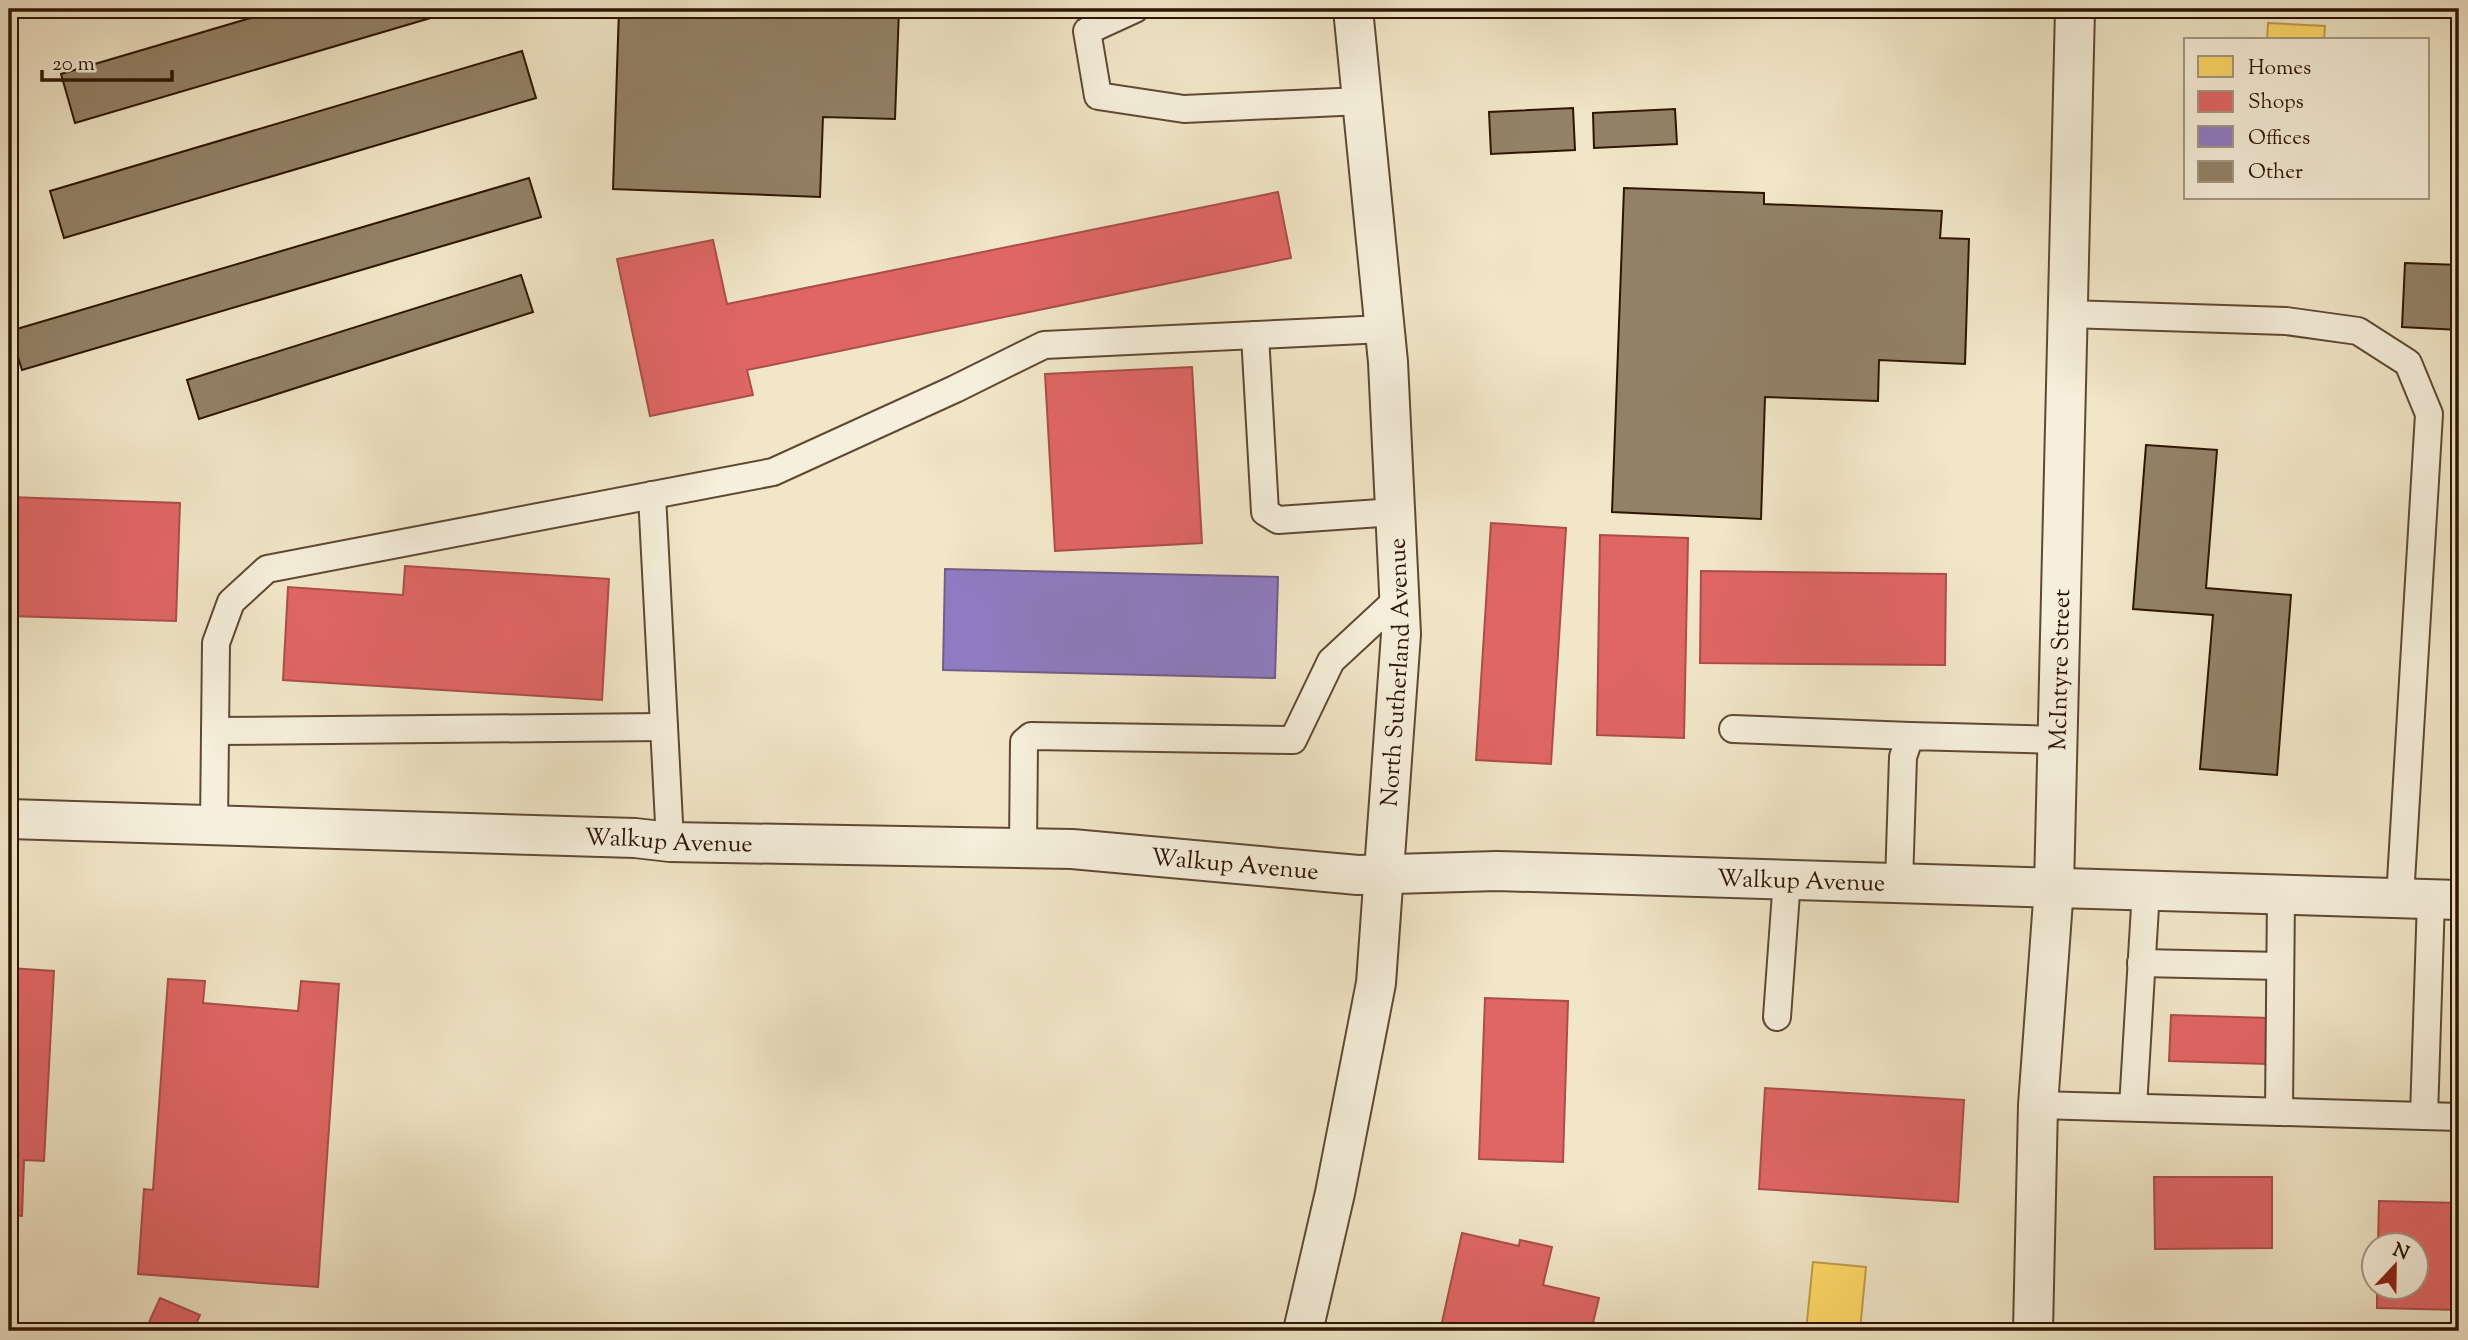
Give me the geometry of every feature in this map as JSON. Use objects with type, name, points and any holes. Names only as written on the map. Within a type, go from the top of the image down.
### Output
[{"type":"street","name":"North Sutherland Avenue","points":[[1303,1331],[1335,1194],[1376,983],[1386,874],[1401,634],[1384,329],[1353,9]]},
{"type":"street","name":"McIntyre Street","points":[[2033,1331],[2038,1105],[2054,887],[2075,9]]},
{"type":"street","name":"Walkup Avenue","points":[[9,819],[635,838],[670,842],[1072,849],[1358,875],[1497,871],[2430,899]]},
{"type":"lane","points":[[1135,9],[1087,32],[1098,96],[1184,109],[1362,101]]},
{"type":"lane","points":[[2068,314],[2286,321],[2358,331],[2408,363],[2429,414],[2430,899],[2424,1116]]},
{"type":"lane","points":[[214,825],[216,643],[231,601],[267,569],[773,472],[1044,345],[1384,329]]},
{"type":"lane","points":[[1255,335],[1265,512],[1278,520],[1395,512]]},
{"type":"lane","points":[[652,495],[670,842]]},
{"type":"lane","points":[[1023,848],[1024,743],[1027,738],[1293,740],[1331,661],[1400,597]]},
{"type":"lane","points":[[215,731],[664,727]]},
{"type":"lane","points":[[1732,729],[2058,740]]},
{"type":"lane","points":[[1899,883],[1903,757],[1910,736]]},
{"type":"lane","points":[[1777,1017],[1787,879]]},
{"type":"lane","points":[[2133,1107],[2146,890]]},
{"type":"lane","points":[[2279,1112],[2281,894]]},
{"type":"lane","points":[[2141,963],[2280,966]]},
{"type":"lane","points":[[2038,1105],[2459,1117]]},
{"type":"building: Homes","points":[[2268,23],[2325,26],[2324,38],[2267,38]]},
{"type":"building: Homes","points":[[1813,1262],[1866,1267],[1860,1331],[1806,1331]]},
{"type":"building: Shops","points":[[1278,192],[1291,258],[747,370],[753,395],[650,416],[617,259],[713,240],[727,304]]},
{"type":"building: Shops","points":[[1192,367],[1202,543],[1055,551],[1045,374]]},
{"type":"building: Shops","points":[[9,497],[180,503],[176,621],[9,616]]},
{"type":"building: Shops","points":[[1491,523],[1566,528],[1551,764],[1476,760]]},
{"type":"building: Shops","points":[[1600,535],[1688,538],[1684,738],[1597,735]]},
{"type":"building: Shops","points":[[405,566],[609,579],[602,700],[283,680],[288,587],[403,595]]},
{"type":"building: Shops","points":[[1701,571],[1946,574],[1945,665],[1700,663]]},
{"type":"building: Shops","points":[[9,968],[54,971],[44,1161],[24,1160],[22,1216],[9,1215]]},
{"type":"building: Shops","points":[[168,979],[205,981],[203,1003],[298,1011],[301,981],[339,984],[318,1287],[138,1274],[144,1189],[153,1190]]},
{"type":"building: Shops","points":[[1485,998],[1568,1001],[1563,1162],[1479,1159]]},
{"type":"building: Shops","points":[[2171,1015],[2269,1018],[2268,1064],[2169,1061]]},
{"type":"building: Shops","points":[[1765,1088],[1964,1100],[1958,1202],[1759,1189]]},
{"type":"building: Shops","points":[[2154,1177],[2272,1177],[2272,1248],[2155,1249]]},
{"type":"building: Shops","points":[[2379,1201],[2459,1203],[2459,1310],[2377,1308],[2377,1302],[2430,1302],[2430,1232],[2378,1232]]},
{"type":"building: Shops","points":[[1462,1233],[1519,1246],[1520,1240],[1552,1247],[1543,1285],[1599,1298],[1591,1331],[1440,1331]]},
{"type":"building: Shops","points":[[160,1298],[200,1315],[193,1331],[145,1331]]},
{"type":"building: Offices","points":[[945,569],[1278,577],[1275,678],[943,670]]},
{"type":"building: Other","points":[[281,9],[461,9],[75,123],[61,74]]},
{"type":"building: Other","points":[[619,9],[899,9],[895,119],[823,117],[820,197],[613,189]]},
{"type":"building: Other","points":[[522,51],[536,98],[64,238],[50,191]]},
{"type":"building: Other","points":[[1573,108],[1575,150],[1491,154],[1489,112]]},
{"type":"building: Other","points":[[1675,109],[1677,144],[1594,148],[1593,113]]},
{"type":"building: Other","points":[[529,178],[541,217],[22,370],[10,331]]},
{"type":"building: Other","points":[[1624,188],[1764,193],[1764,204],[1942,211],[1940,238],[1969,239],[1965,364],[1879,360],[1878,401],[1765,397],[1761,519],[1612,512]]},
{"type":"building: Other","points":[[2405,263],[2459,265],[2459,330],[2402,327]]},
{"type":"building: Other","points":[[521,275],[533,312],[199,419],[187,380]]},
{"type":"building: Other","points":[[2146,445],[2217,450],[2206,588],[2291,595],[2277,775],[2200,769],[2213,615],[2133,609]]}]
